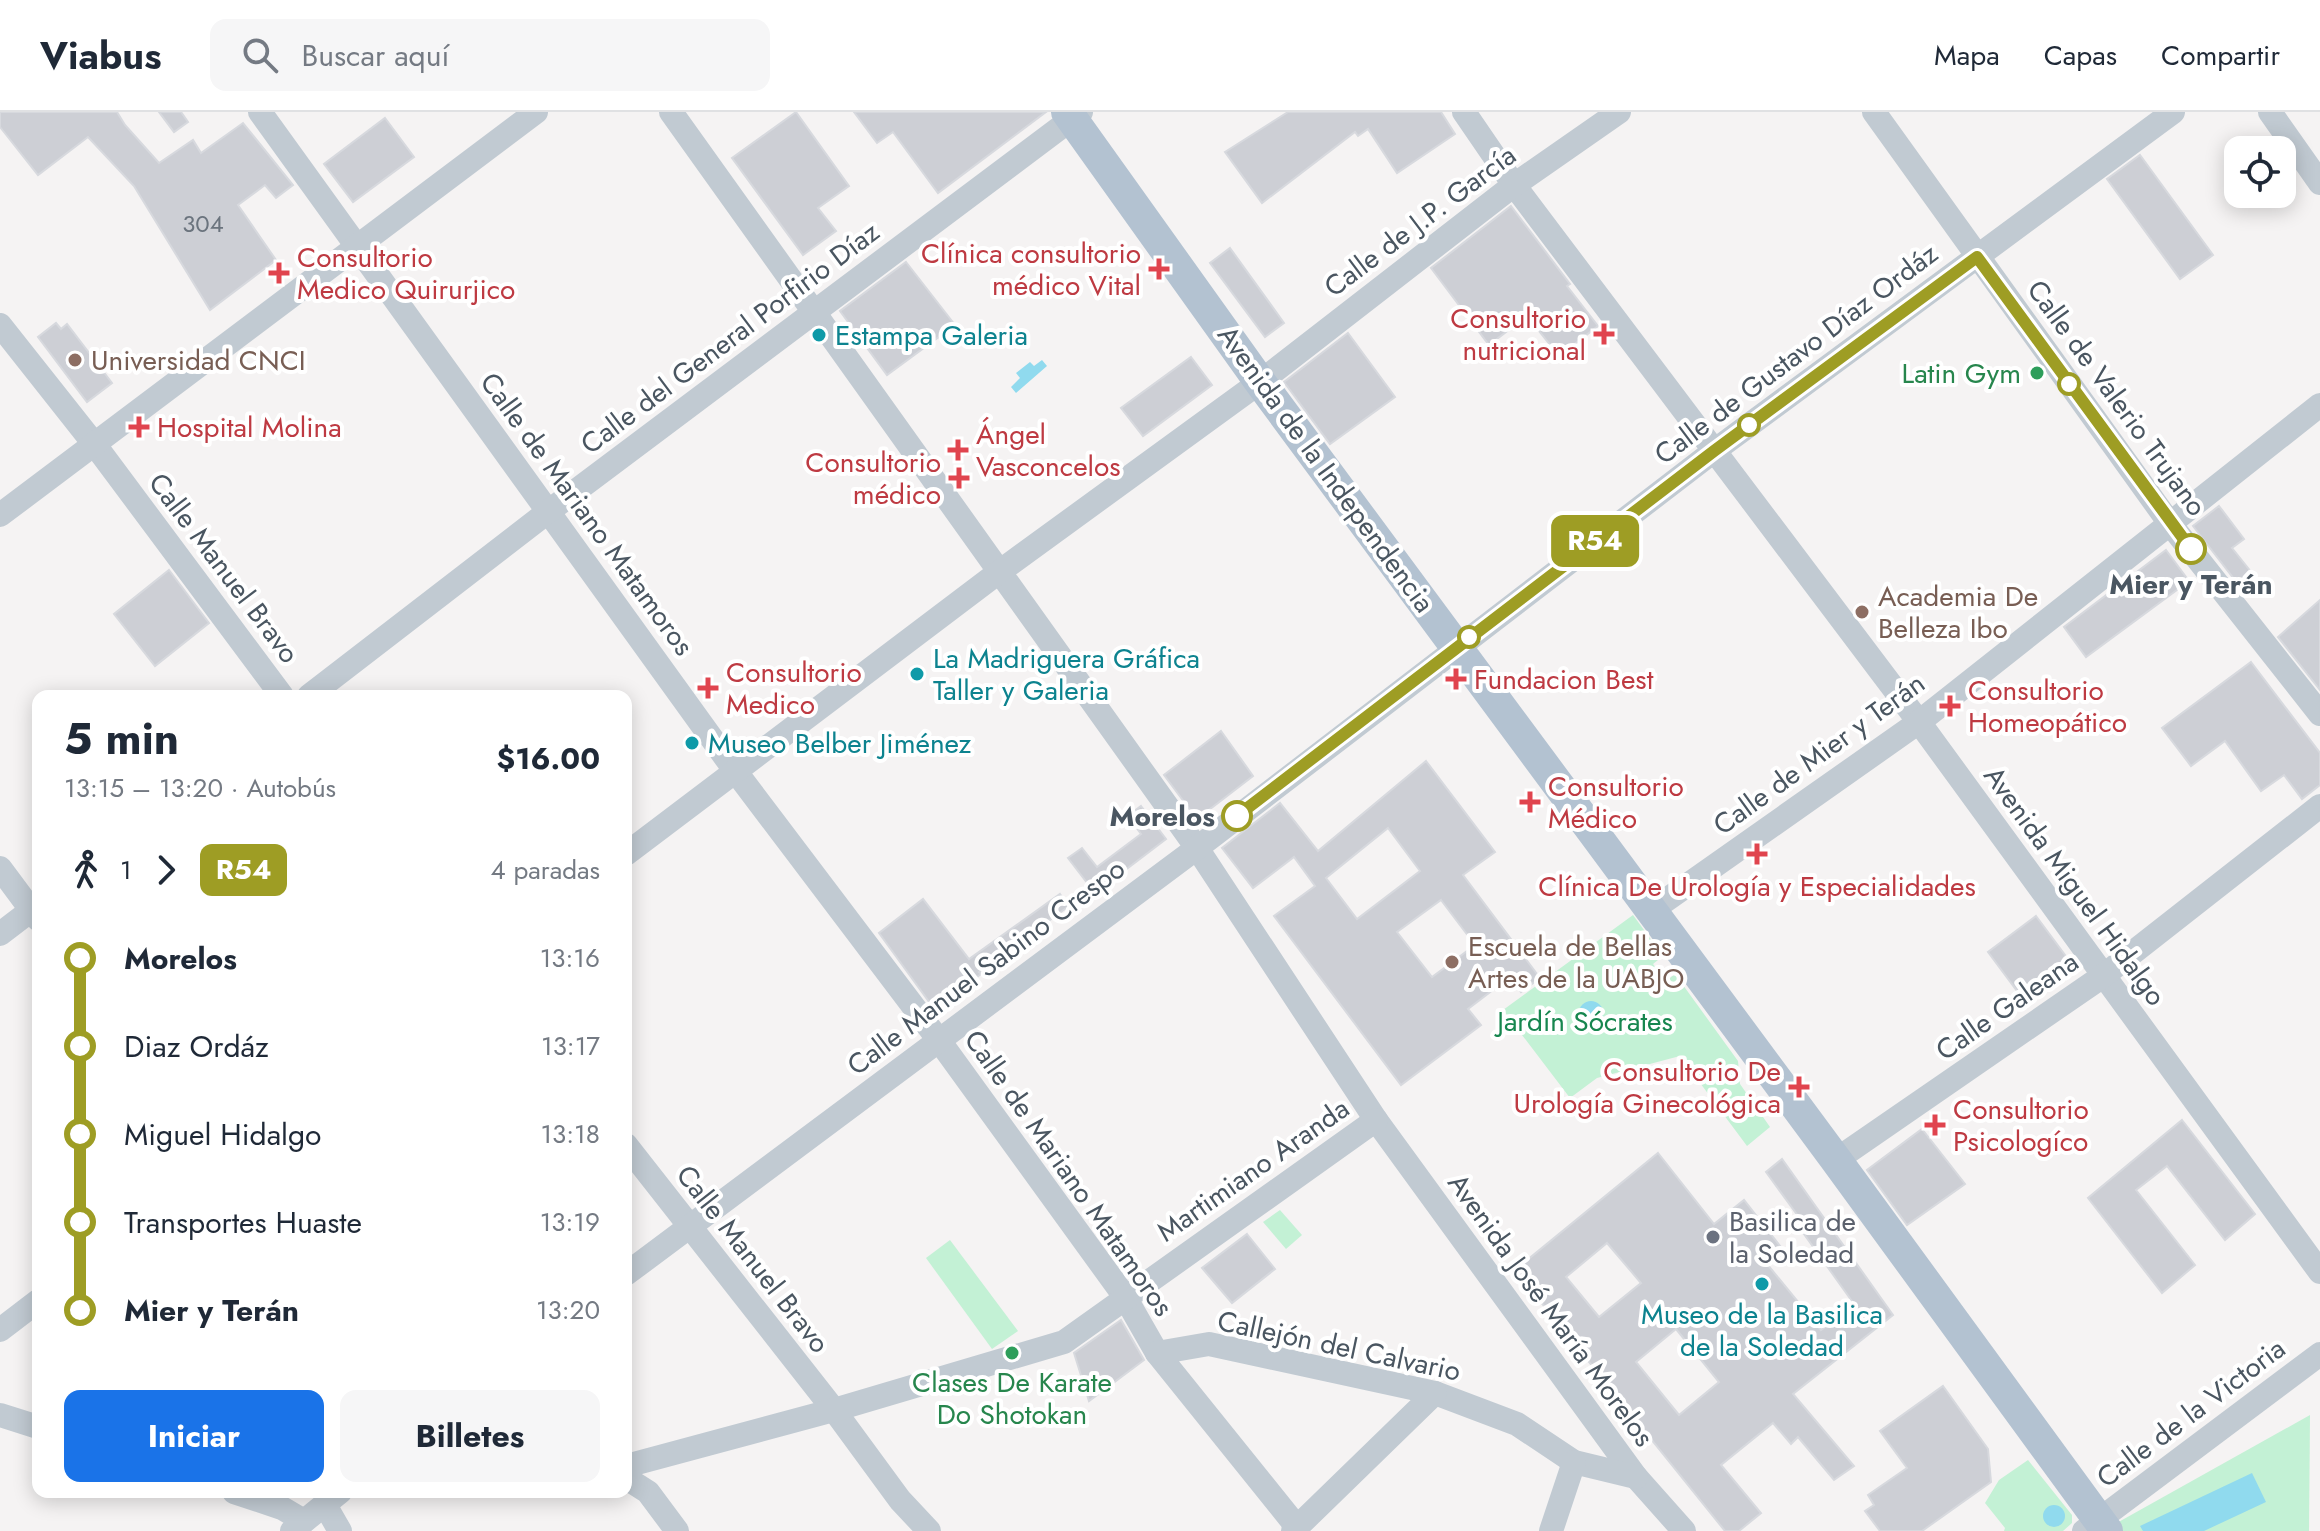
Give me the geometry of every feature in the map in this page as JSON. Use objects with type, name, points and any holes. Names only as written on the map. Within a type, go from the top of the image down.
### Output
[{"type":"main road","name":"Avenida de la Independencia","points":[[1074,115],[1260,382],[1836,1160],[2096,1527]]},
{"type":"street","name":"Calle de Mariano Matamoros","points":[[260,112],[736,772],[938,1039],[1125,1297],[1157,1353],[1295,1529]]},
{"type":"street","points":[[0,515],[536,112]]},
{"type":"street","name":"Avenida José María Morelos","points":[[671,112],[1197,848],[1376,1120],[1636,1477],[1684,1531]]},
{"type":"street","name":"Avenida Miguel Hidalgo","points":[[1464,112],[1514,185],[1919,722],[2320,1272]]},
{"type":"street","name":"Calle de J.P. García","points":[[632,850],[999,572],[1260,382],[1514,185],[1619,112]]},
{"type":"street","name":"Calle de Valerio Trujano","points":[[1874,112],[2171,525],[2320,714]]},
{"type":"street","name":"Calle de Gustavo Díaz Ordáz","points":[[1457,646],[1714,451],[2173,112]]},
{"type":"street","points":[[2270,112],[2320,183]]},
{"type":"street","name":"Calle del General Porfirio Díaz","points":[[317,690],[1074,115]]},
{"type":"street","name":"Calle Manuel Bravo","points":[[0,325],[95,445],[278,690]]},
{"type":"street","name":"Calle de Mier y Terán","points":[[1652,910],[1919,722],[2320,405]]},
{"type":"street","name":"Calle Manuel Sabino Crespo","points":[[632,1270],[1197,848],[1457,646]]},
{"type":"street","name":"Calle Galeana","points":[[1836,1160],[2103,976],[2320,806]]},
{"type":"street","points":[[0,868],[32,906]]},
{"type":"street","points":[[0,934],[32,914]]},
{"type":"street","name":"Martimiano Aranda","points":[[632,1464],[834,1410],[1064,1342],[1376,1120]]},
{"type":"street","name":"Calle Manuel Bravo","points":[[632,1153],[834,1410],[900,1500],[929,1531]]},
{"type":"street","points":[[0,1330],[32,1306]]},
{"type":"street","name":"Callejón del Calvario","points":[[1157,1353],[1209,1344],[1435,1393],[1517,1424],[1574,1462],[1636,1477]]},
{"type":"street","name":"Calle de la Victoria","points":[[2096,1527],[2320,1354]]},
{"type":"street","points":[[1295,1529],[1435,1393]]},
{"type":"street","points":[[0,1415],[32,1425]]},
{"type":"street","points":[[1551,1531],[1574,1462]]},
{"type":"street","points":[[632,1482],[648,1492],[677,1531]]},
{"type":"street","points":[[252,1498],[282,1508],[298,1526],[332,1499],[340,1531]]},
{"type":"green space","name":"Jardín Sócrates","points":[[1633,915],[1663,956],[1653,964],[1666,981],[1675,974],[1738,1061],[1740,1084],[1770,1127],[1747,1146],[1680,1056],[1597,1078],[1570,1098],[1503,1010]]},
{"type":"green space","points":[[1280,1210],[1302,1235],[1286,1249],[1263,1222]]},
{"type":"green space","points":[[950,1240],[1018,1331],[992,1349],[926,1258]]},
{"type":"green space","points":[[2310,1415],[2309,1531],[2120,1531],[2115,1524]]},
{"type":"green space","points":[[2028,1460],[2072,1515],[2072,1523],[2063,1531],[2004,1531],[2005,1528],[1985,1503],[1999,1480]]},
{"type":"water","points":[[1042,360],[1047,366],[1016,393],[1011,387],[1020,378],[1016,373],[1030,362],[1034,366]]},
{"type":"water","points":[[1591,1001],[1599,1005],[1603,1013],[1599,1021],[1591,1025],[1583,1021],[1579,1013],[1583,1005]]},
{"type":"water","points":[[2252,1473],[2266,1502],[2204,1531],[2143,1531],[2140,1526]]},
{"type":"water","points":[[2050,1505],[2058,1505],[2065,1516],[2058,1527],[2050,1527],[2043,1520],[2043,1512]]},
{"type":"building","points":[[0,112],[117,112],[159,163],[193,140],[201,153],[243,123],[293,185],[276,198],[265,185],[238,205],[276,260],[210,310],[134,186],[88,137],[38,175],[0,127]]},
{"type":"building","points":[[159,112],[181,112],[188,122],[174,132]]},
{"type":"building","points":[[796,112],[849,186],[818,208],[836,231],[803,255],[732,158]]},
{"type":"building","points":[[854,112],[1046,112],[938,193],[893,132],[877,143]]},
{"type":"building","points":[[1288,112],[1441,112],[1455,134],[1397,173],[1368,129],[1358,136],[1355,132],[1262,203],[1225,152]]},
{"type":"building","points":[[385,118],[414,157],[353,202],[324,164]]},
{"type":"building","points":[[2140,155],[2213,255],[2180,279],[2107,179]]},
{"type":"building","points":[[1511,206],[1598,326],[1559,356],[1527,316],[1489,345],[1431,268]]},
{"type":"building","points":[[1230,248],[1284,323],[1265,337],[1210,263]]},
{"type":"building","points":[[906,262],[955,325],[887,375],[840,311]]},
{"type":"building","name":"Universidad CNCI","points":[[56,323],[61,329],[67,324],[112,383],[87,402],[38,337]]},
{"type":"building","points":[[1348,333],[1395,397],[1330,444],[1284,382]]},
{"type":"building","points":[[1191,357],[1212,385],[1143,436],[1121,408]]},
{"type":"building","points":[[2219,506],[2244,539],[2232,548],[2252,573],[2238,584],[2193,526]]},
{"type":"building","points":[[2166,550],[2189,581],[2086,657],[2064,627]]},
{"type":"building","points":[[169,570],[209,623],[155,666],[114,614]]},
{"type":"building","points":[[2320,600],[2320,690],[2278,637]]},
{"type":"building","points":[[2251,662],[2320,753],[2320,785],[2302,799],[2284,775],[2261,791],[2225,741],[2191,766],[2162,728]]},
{"type":"building","points":[[1221,731],[1253,776],[1197,819],[1164,775]]},
{"type":"building","points":[[1426,761],[1495,852],[1463,875],[1540,978],[1521,992],[1510,977],[1468,1009],[1481,1025],[1401,1085],[1274,916],[1315,886],[1294,857],[1253,888],[1222,848],[1280,803],[1318,851]],"holes":[[[1388,828],[1420,871],[1357,919],[1326,878]],[[1441,900],[1475,945],[1432,977],[1397,932]]]},
{"type":"building","points":[[1141,806],[1166,839],[1095,893],[1068,858],[1082,848],[1097,867],[1141,834],[1128,816]]},
{"type":"building","points":[[1060,894],[1069,906],[979,972],[981,974],[935,1010],[879,933],[923,899],[969,959]]},
{"type":"building","points":[[2036,916],[2074,967],[2026,1003],[1988,952]]},
{"type":"building","points":[[2182,1120],[2255,1214],[2225,1240],[2167,1166],[2136,1190],[2195,1265],[2162,1293],[2088,1198]]},
{"type":"building","points":[[1922,1129],[1965,1184],[1907,1225],[1867,1170]]},
{"type":"building","points":[[1658,1153],[1714,1224],[1744,1200],[1784,1251],[1767,1264],[1821,1330],[1854,1304],[1804,1234],[1809,1231],[1766,1172],[1782,1159],[1893,1315],[1793,1394],[1854,1466],[1834,1480],[1798,1437],[1791,1444],[1773,1423],[1721,1465],[1761,1513],[1739,1531],[1725,1531],[1515,1270]],"holes":[[[1607,1243],[1641,1283],[1599,1317],[1566,1277]],[[1676,1329],[1719,1382],[1679,1415],[1636,1362]]]},
{"type":"building","points":[[1247,1234],[1275,1269],[1232,1303],[1202,1268]]},
{"type":"building","points":[[1121,1320],[1144,1360],[1089,1401],[1074,1353]]},
{"type":"building","points":[[1943,1386],[1988,1449],[1991,1482],[1922,1531],[1880,1531],[1865,1511],[1874,1505],[1868,1495],[1907,1468],[1880,1431]]},
{"type":"bus line","name":"R54","points":[[1237,816],[1714,451],[1977,257],[2191,549]]},
{"type":"place","name":"Clínica consultorio médico Vital","points":[[1159,269]]},
{"type":"place","name":"Consultorio Medico Quirurjico","points":[[279,273]]},
{"type":"place","name":"Consultorio nutricional","points":[[1604,334]]},
{"type":"place","name":"Estampa Galeria","points":[[819,335]]},
{"type":"place","name":"Universidad CNCI","points":[[75,360]]},
{"type":"place","name":"Latin Gym","points":[[2037,373]]},
{"type":"place","name":"Hospital Molina","points":[[139,427]]},
{"type":"place","name":"Ángel Vasconcelos","points":[[958,450]]},
{"type":"place","name":"Consultorio médico","points":[[959,478]]},
{"type":"place","name":"Mier y Terán","points":[[2191,549]]},
{"type":"place","name":"Academia De Belleza Ibo","points":[[1862,612]]},
{"type":"place","name":"La Madriguera Gráfica Taller y Galeria","points":[[917,674]]},
{"type":"place","name":"Fundacion Best","points":[[1456,679]]},
{"type":"place","name":"Consultorio Medico","points":[[708,688]]},
{"type":"place","name":"Consultorio Homeopático","points":[[1950,706]]},
{"type":"place","name":"Museo Belber Jiménez","points":[[692,743]]},
{"type":"place","name":"Consultorio Médico","points":[[1530,802]]},
{"type":"place","name":"Morelos","points":[[1237,816]]},
{"type":"place","name":"Clínica De Urología y Especialidades","points":[[1757,854]]},
{"type":"place","name":"Escuela de Bellas Artes de la UABJO","points":[[1452,962]]},
{"type":"place","name":"Consultorio De Urología Ginecológica","points":[[1799,1087]]},
{"type":"place","name":"Consultorio Psicologíco","points":[[1935,1125]]},
{"type":"place","name":"Basilica de la Soledad","points":[[1713,1237]]},
{"type":"place","name":"Museo de la Basilica de la Soledad","points":[[1762,1284]]},
{"type":"place","name":"Clases De Karate Do Shotokan","points":[[1012,1353]]}]
